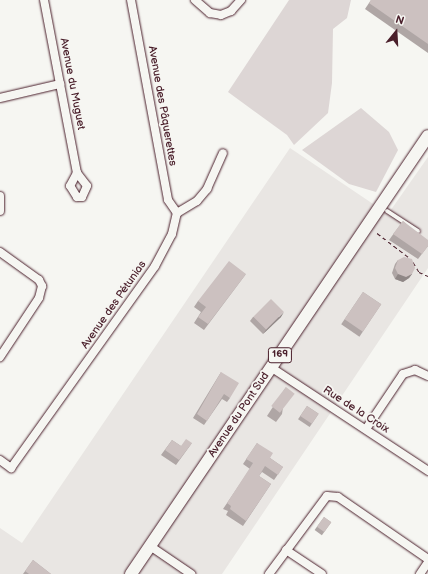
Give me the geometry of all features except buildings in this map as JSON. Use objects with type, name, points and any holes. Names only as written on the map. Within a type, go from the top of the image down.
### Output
[{"type":"main road","name":"Avenue du Pont Sud","points":[[131,574],[152,548],[274,369],[428,136]]},
{"type":"main road","name":"Avenue du Pont Sud","points":[[274,369],[387,211],[428,150]]},
{"type":"main road","name":"Avenue du Pont Sud","points":[[138,574],[152,548]]},
{"type":"street","name":"Avenue du Muguet","points":[[44,0],[77,173]]},
{"type":"street","name":"Avenue des Pâquerettes","points":[[132,0],[168,200],[177,213]]},
{"type":"street","points":[[195,0],[210,13],[221,16],[231,11],[241,0]]},
{"type":"street","points":[[0,98],[60,84]]},
{"type":"street","points":[[177,213],[197,201],[207,189],[223,153]]},
{"type":"street","points":[[0,196],[0,211]]},
{"type":"street","name":"Avenue des Pétunias","points":[[0,460],[11,468],[155,266],[172,234],[177,213]]},
{"type":"street","points":[[0,252],[39,280],[42,286],[39,298],[0,357]]},
{"type":"street","name":"Rue de la Croix","points":[[274,369],[428,470]]},
{"type":"street","points":[[366,429],[403,374],[415,370],[428,376]]},
{"type":"street","points":[[269,574],[327,496],[338,497],[428,560],[420,574]]},
{"type":"street","points":[[152,548],[191,574]]},
{"type":"street","points":[[286,550],[322,574]]},
{"type":"lane","points":[[387,211],[418,231]]},
{"type":"path","points":[[377,233],[409,257],[419,272],[428,276]]},
{"type":"shaded area","points":[[289,0],[351,0],[347,18],[333,29],[332,83],[328,113],[294,145],[287,135],[228,92]]},
{"type":"shaded area","points":[[361,108],[389,132],[398,150],[376,192],[349,184],[302,150]]},
{"type":"shaded area","points":[[290,148],[388,214],[428,157],[428,268],[222,574],[0,574],[0,528],[22,543]]}]
